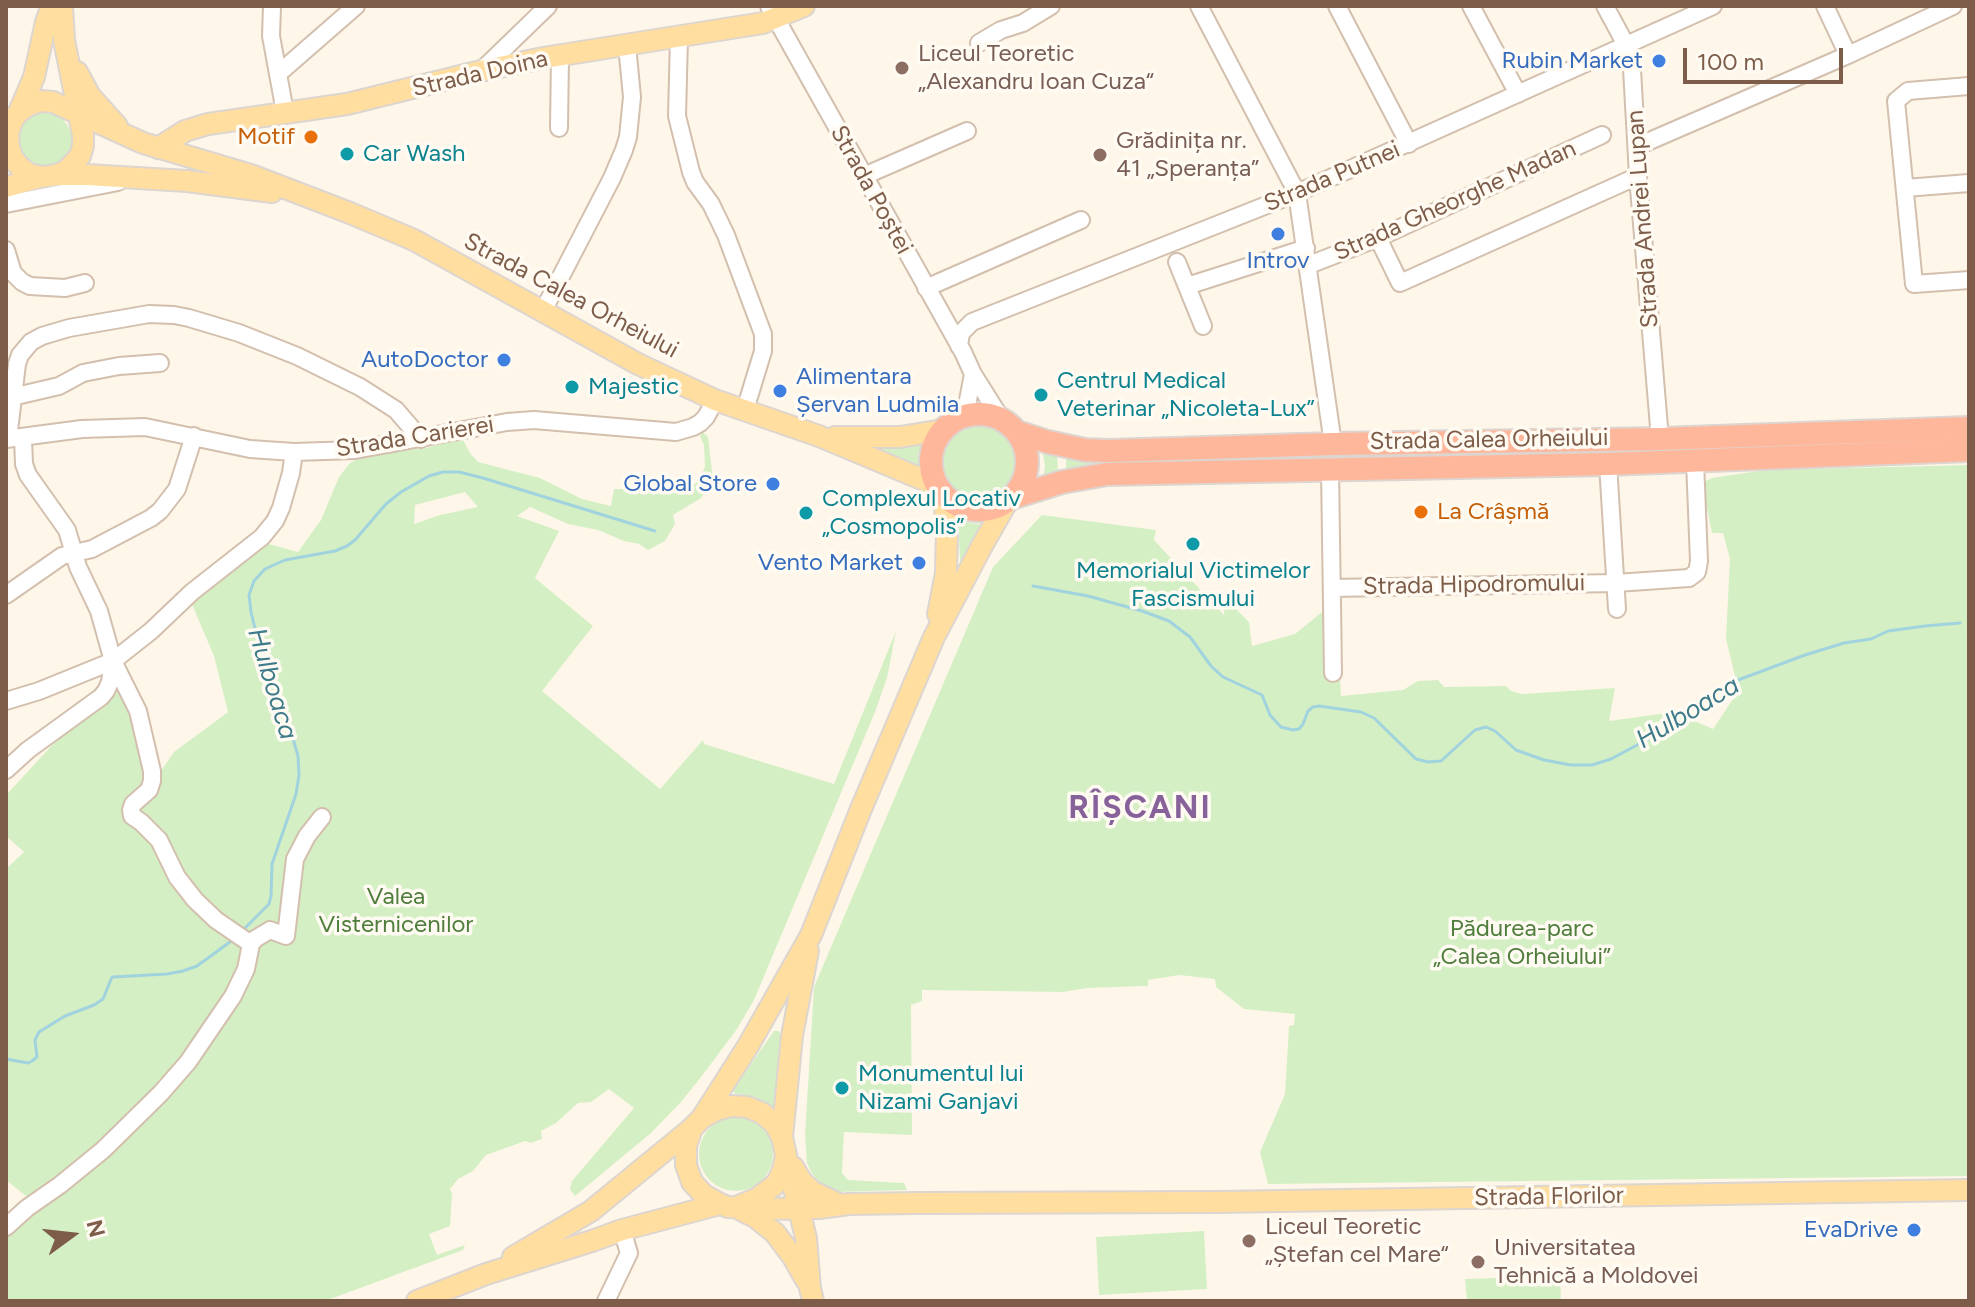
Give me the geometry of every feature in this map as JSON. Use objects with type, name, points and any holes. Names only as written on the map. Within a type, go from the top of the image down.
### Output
[{"type":"highway","points":[[977,414],[990,415],[1009,426],[1025,447],[1028,465],[1023,482],[1010,500],[995,508],[981,511],[955,505],[940,491],[931,471],[935,442],[943,430],[957,419],[977,414]]},
{"type":"highway","name":"Strada Calea Orheiului","points":[[1009,426],[1048,442],[1097,451],[1660,439],[1901,442],[1969,450]]},
{"type":"highway","name":"Strada Calea Orheiului","points":[[1010,500],[1062,482],[1107,474],[1695,461],[1901,442],[1969,428]]},
{"type":"main road","points":[[49,176],[29,174],[21,168],[13,159],[8,134],[34,77],[52,6]]},
{"type":"main road","points":[[6,187],[49,176],[74,165],[80,156],[83,135],[66,56],[62,6]]},
{"type":"main road","name":"Strada Doina","points":[[158,148],[196,127],[371,99],[481,71],[560,56],[763,23],[772,12],[804,6]]},
{"type":"main road","points":[[66,56],[90,96],[127,136]]},
{"type":"main road","points":[[12,121],[29,105],[41,101],[53,102],[79,115]]},
{"type":"main road","name":"Strada Calea Orheiului","points":[[79,115],[158,148],[251,175],[393,230],[638,364],[715,400],[819,436],[940,491]]},
{"type":"main road","name":"Strada Calea Orheiului","points":[[49,176],[187,181],[301,195]]},
{"type":"main road","name":"Strada Calea Orheiului","points":[[819,436],[900,437],[943,430]]},
{"type":"main road","points":[[934,637],[946,573],[947,530],[940,491]]},
{"type":"main road","points":[[811,1294],[784,1243],[755,1217],[704,1195],[692,1182],[686,1165],[686,1146],[811,935],[934,637],[1010,500]]},
{"type":"main road","points":[[417,1301],[486,1274],[622,1230],[758,1198],[777,1183],[783,1170],[792,1036],[811,935]]},
{"type":"main road","points":[[486,1274],[591,1211],[697,1123],[716,1110],[731,1106],[747,1107],[762,1113],[774,1123],[784,1146],[806,1238],[811,1294]]},
{"type":"main road","name":"Strada Florilor","points":[[784,1146],[807,1188],[841,1205]]},
{"type":"main road","name":"Strada Florilor","points":[[728,1205],[799,1209],[841,1205],[1205,1203],[1969,1190]]},
{"type":"main road","points":[[806,1238],[810,1223],[818,1214],[841,1205]]},
{"type":"street","points":[[272,6],[271,36],[285,112]]},
{"type":"street","points":[[278,74],[356,6]]},
{"type":"street","points":[[979,43],[1051,6]]},
{"type":"street","points":[[1199,6],[1297,193],[1333,444]]},
{"type":"street","points":[[1337,6],[1409,144]]},
{"type":"street","points":[[1471,6],[1518,94]]},
{"type":"street","name":"Strada Andrei Lupan","points":[[1605,6],[1626,45],[1632,69],[1660,439]]},
{"type":"street","name":"Strada Putnei","points":[[959,346],[961,333],[972,322],[1297,193],[1713,6]]},
{"type":"street","points":[[1825,6],[1848,55]]},
{"type":"street","points":[[1638,146],[1953,6]]},
{"type":"street","points":[[481,71],[540,9]]},
{"type":"street","name":"Strada Poștei","points":[[772,12],[973,374],[1009,426]]},
{"type":"street","points":[[679,38],[677,116],[691,172],[726,235],[763,334],[763,351],[745,410]]},
{"type":"street","points":[[543,311],[624,150],[632,97],[627,45]]},
{"type":"street","points":[[559,128],[560,56]]},
{"type":"street","points":[[1969,86],[1908,91],[1896,101],[1914,284],[1969,280]]},
{"type":"street","points":[[864,176],[967,131]]},
{"type":"street","name":"Strada Gheorghe Madan","points":[[1187,286],[1378,238],[1602,135]]},
{"type":"street","points":[[1378,238],[1400,283],[1638,176]]},
{"type":"street","points":[[6,204],[135,178]]},
{"type":"street","points":[[1905,188],[1969,183]]},
{"type":"street","points":[[926,288],[1081,220]]},
{"type":"street","points":[[6,250],[13,273],[30,286],[65,288],[85,283]]},
{"type":"street","points":[[1177,262],[1203,326]]},
{"type":"street","points":[[251,944],[216,920],[195,900],[177,877],[159,840],[132,816],[133,804],[149,790],[152,781],[138,711],[113,661],[99,611],[78,567],[67,530],[28,475],[12,439],[14,375],[20,355],[31,342],[69,328],[149,314],[174,315],[239,333],[297,356],[360,387],[396,410],[421,439]]},
{"type":"street","points":[[12,397],[59,386],[83,373],[160,363]]},
{"type":"street","points":[[965,416],[973,374]]},
{"type":"street","name":"Strada Carierei","points":[[12,439],[66,431],[145,427],[250,449],[294,452],[355,450],[507,422],[534,420],[676,432],[700,423],[715,400]]},
{"type":"street","points":[[6,595],[62,556],[101,545],[160,511],[177,489],[194,436]]},
{"type":"street","points":[[6,701],[113,661],[151,631],[192,592],[262,537],[281,508],[294,452]]},
{"type":"street","name":"Strada Hipodromului","points":[[1332,588],[1616,583],[1689,578],[1697,572],[1699,561],[1695,461]]},
{"type":"street","name":"Strada Hipodromului","points":[[1608,464],[1617,609]]},
{"type":"street","name":"Strada Hipodromului","points":[[1330,469],[1333,673]]},
{"type":"street","points":[[6,770],[28,750],[101,697],[110,682],[113,661]]},
{"type":"street","points":[[6,1227],[103,1150],[188,1062],[233,996],[246,969],[255,939],[270,930],[286,936],[295,859],[322,817]]},
{"type":"street","points":[[606,1301],[629,1253],[622,1230]]},
{"type":"green space","points":[[45,113],[64,121],[72,140],[64,159],[45,167],[26,159],[18,140],[26,121]]},
{"type":"green space","points":[[972,425],[986,425],[1000,431],[1010,441],[1016,462],[1010,483],[1000,493],[986,499],[972,499],[958,493],[948,483],[942,469],[942,455],[948,441],[958,431]]},
{"type":"green space","name":"Valea Visternicenilor","points":[[703,432],[708,437],[713,480],[701,498],[673,515],[675,524],[665,541],[648,550],[598,530],[568,524],[530,507],[517,516],[559,531],[535,578],[593,626],[542,691],[660,789],[703,740],[704,744],[834,784],[896,631],[887,678],[875,712],[754,1000],[737,1029],[681,1102],[651,1133],[575,1196],[570,1189],[572,1181],[634,1108],[609,1089],[591,1102],[578,1103],[556,1123],[541,1131],[542,1139],[531,1143],[525,1141],[486,1155],[473,1171],[458,1179],[450,1189],[450,1226],[429,1234],[437,1255],[465,1245],[463,1250],[325,1301],[6,1301],[6,1231],[37,1205],[6,1180],[6,869],[24,852],[6,836],[6,795],[69,727],[122,690],[159,774],[174,752],[228,712],[214,656],[191,602],[265,543],[298,552],[321,520],[339,477],[350,463],[366,455],[426,448],[462,438],[478,462],[540,478],[582,499],[611,506],[614,489],[684,493],[699,480],[705,467],[704,445],[700,436]],"holes":[[[465,492],[478,507],[440,515],[414,524],[415,505]]]},
{"type":"green space","points":[[923,443],[918,454],[919,470],[870,449],[897,448]]},
{"type":"green space","points":[[1679,446],[1679,452],[1066,472],[1066,455]]},
{"type":"green space","points":[[1042,448],[1057,453],[1058,474],[1043,480],[1045,466]]},
{"type":"green space","name":"Pădurea-parc „Calea Orheiului”","points":[[1969,465],[1969,1176],[1268,1184],[1260,1152],[1285,1094],[1289,1026],[1294,1025],[1295,1014],[1244,1009],[1216,987],[1215,979],[1179,975],[1148,980],[1148,986],[1063,992],[922,990],[922,1001],[911,1005],[912,1135],[844,1132],[842,1173],[848,1180],[904,1183],[907,1190],[836,1192],[825,1188],[812,1174],[807,1163],[805,1135],[814,987],[993,567],[1042,515],[1156,530],[1154,540],[1224,615],[1225,598],[1249,622],[1252,646],[1295,634],[1327,608],[1326,679],[1340,679],[1341,696],[1403,690],[1418,681],[1438,680],[1444,687],[1506,686],[1522,694],[1615,688],[1609,721],[1674,712],[1713,729],[1737,693],[1726,639],[1730,559],[1723,533],[1712,533],[1702,483],[1712,478],[1765,470]]},
{"type":"green space","points":[[958,519],[983,524],[960,562]]},
{"type":"green space","points":[[774,1031],[779,1031],[781,1036],[775,1104],[772,1107],[755,1097],[732,1091]]},
{"type":"green space","points":[[736,1117],[750,1120],[762,1128],[770,1140],[773,1154],[770,1168],[762,1180],[750,1188],[736,1191],[722,1188],[710,1180],[702,1168],[699,1154],[702,1140],[710,1128],[722,1120]]},
{"type":"green space","points":[[1204,1231],[1207,1289],[1099,1295],[1096,1237]]},
{"type":"green space","points":[[1560,1276],[1561,1301],[1467,1301],[1465,1279]]},
{"type":"waterway","name":"Hulboaca","points":[[244,929],[269,904],[272,864],[296,794],[299,775],[292,735],[261,653],[251,612],[249,595],[254,581],[265,569],[285,560],[347,546],[401,492],[429,476],[443,472],[483,478],[655,531]]},
{"type":"waterway","name":"Hulboaca","points":[[1033,586],[1088,596],[1169,621],[1190,637],[1223,677],[1262,695],[1270,715],[1281,727],[1299,729],[1313,707],[1361,712],[1374,718],[1416,759],[1428,762],[1441,761],[1475,730],[1486,727],[1516,750],[1544,760],[1592,765],[1611,759],[1654,736],[1685,709],[1730,683],[1805,655],[1844,643],[1871,639],[1888,631],[1960,623]]},
{"type":"waterway","name":"Hulboaca","points":[[6,1059],[32,1061],[37,1057],[35,1040],[39,1032],[103,999],[112,977],[183,971],[197,966],[234,939]]},
{"type":"place","name":"Rubin Market","points":[[1659,61]]},
{"type":"place","name":"Liceul Teoretic „Alexandru Ioan Cuza“","points":[[902,68]]},
{"type":"place","name":"Motif","points":[[311,137]]},
{"type":"place","name":"Car Wash","points":[[347,154]]},
{"type":"place","name":"Grădinița nr. 41 „Speranța”","points":[[1100,155]]},
{"type":"place","name":"Introv","points":[[1278,234]]},
{"type":"place","name":"AutoDoctor","points":[[504,360]]},
{"type":"place","name":"Majestic","points":[[572,387]]},
{"type":"place","name":"Alimentara Șervan Ludmila","points":[[780,391]]},
{"type":"place","name":"Centrul Medical Veterinar „Nicoleta-Lux”","points":[[1041,395]]},
{"type":"place","name":"Global Store","points":[[773,484]]},
{"type":"place","name":"La Crâșmă","points":[[1421,512]]},
{"type":"place","name":"Complexul Locativ „Cosmopolis”","points":[[806,513]]},
{"type":"place","name":"Memorialul Victimelor Fascismului","points":[[1193,544]]},
{"type":"place","name":"Vento Market","points":[[919,563]]},
{"type":"place","name":"Monumentul lui Nizami Ganjavi","points":[[842,1088]]},
{"type":"place","name":"EvaDrive","points":[[1914,1230]]},
{"type":"place","name":"Liceul Teoretic „Ștefan cel Mare“","points":[[1249,1241]]},
{"type":"place","name":"Universitatea Tehnică a Moldovei","points":[[1478,1262]]},
{"type":"district","name":"RÎȘCANI","points":[[1140,809]]}]
